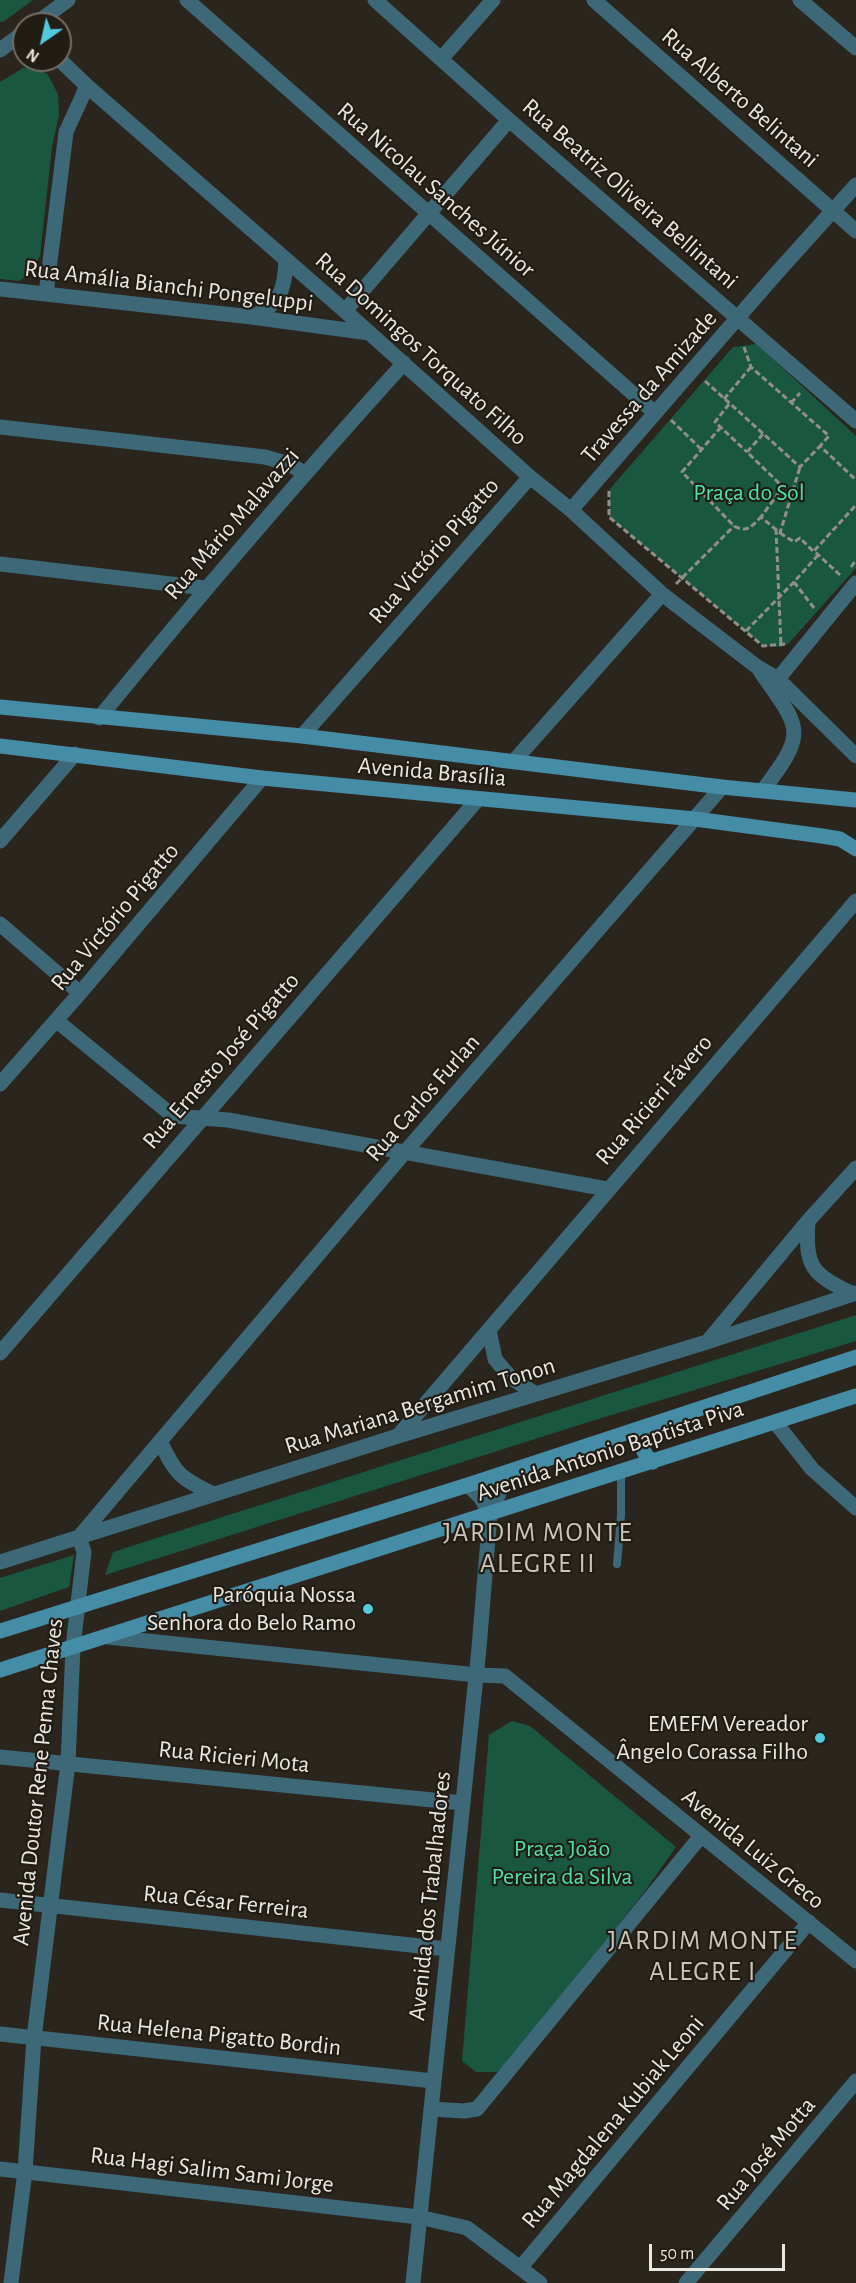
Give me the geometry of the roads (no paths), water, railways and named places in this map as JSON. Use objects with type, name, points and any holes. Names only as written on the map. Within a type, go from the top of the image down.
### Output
[{"type":"main road","name":"Avenida Brasília","points":[[0,707],[302,736],[722,787],[856,800]]},
{"type":"main road","name":"Avenida Brasília","points":[[0,746],[262,778],[695,819],[840,839],[856,849]]},
{"type":"main road","name":"Avenida Antonio Baptista Piva","points":[[0,1631],[468,1485],[856,1357]]},
{"type":"main road","name":"Avenida Antonio Baptista Piva","points":[[0,1670],[856,1396]]},
{"type":"main road","points":[[644,1427],[641,1438],[642,1451],[653,1462]]},
{"type":"street","points":[[52,12],[68,0]]},
{"type":"street","name":"Rua Nicolau Sanches Júnior","points":[[187,0],[662,416]]},
{"type":"street","name":"Rua Beatriz Oliveira Bellintani","points":[[375,0],[509,120],[739,317],[856,421]]},
{"type":"street","points":[[441,59],[493,0]]},
{"type":"street","name":"Rua Alberto Belintani","points":[[594,0],[856,231]]},
{"type":"street","points":[[800,0],[853,39]]},
{"type":"street","name":"Rua Domingos Torquato Filho","points":[[72,72],[404,363],[530,477],[571,510],[663,595],[756,666],[856,756]]},
{"type":"street","points":[[46,294],[66,132],[87,86]]},
{"type":"street","points":[[345,311],[509,120]]},
{"type":"street","name":"Travessa da Amizade","points":[[571,510],[662,416],[739,317],[856,185]]},
{"type":"street","points":[[252,317],[268,310],[277,299],[284,285],[286,260]]},
{"type":"street","name":"Rua Amália Bianchi Pongeluppi","points":[[0,289],[252,317],[369,333]]},
{"type":"street","name":"Rua Mário Malavazzi","points":[[99,718],[205,588],[304,473],[404,363]]},
{"type":"street","points":[[0,427],[265,457],[289,464],[304,473]]},
{"type":"street","name":"Rua Victório Pigatto","points":[[302,736],[530,477]]},
{"type":"street","points":[[0,564],[205,588]]},
{"type":"street","points":[[775,683],[852,584]]},
{"type":"street","points":[[514,761],[663,595]]},
{"type":"street","name":"Rua Domingos Torquato Filho","points":[[763,790],[788,755],[796,736],[792,716],[775,683]]},
{"type":"street","points":[[0,841],[75,754]]},
{"type":"street","name":"Rua Victório Pigatto","points":[[0,1084],[57,1021],[262,778]]},
{"type":"street","name":"Rua Carlos Furlan","points":[[79,1537],[405,1152],[722,787]]},
{"type":"street","name":"Rua Ernesto José Pigatto","points":[[0,1353],[478,799]]},
{"type":"street","name":"Rua Ricieri Fávero","points":[[398,1436],[856,902]]},
{"type":"street","points":[[0,924],[80,993]]},
{"type":"street","points":[[57,1021],[173,1116],[228,1120],[608,1189]]},
{"type":"street","points":[[707,1342],[808,1221],[856,1168]]},
{"type":"street","name":"Rua Mariana Bergamim Tonon","points":[[808,1221],[806,1246],[813,1268],[826,1281],[854,1294]]},
{"type":"street","name":"Rua Mariana Bergamim Tonon","points":[[0,1562],[854,1294]]},
{"type":"street","points":[[489,1330],[495,1359],[511,1378],[536,1394]]},
{"type":"street","points":[[775,1422],[812,1469],[856,1508]]},
{"type":"street","points":[[160,1441],[173,1469],[189,1482],[213,1494]]},
{"type":"street","name":"Avenida dos Trabalhadores","points":[[413,2283],[477,1675],[490,1514],[500,1491],[514,1470]]},
{"type":"street","points":[[468,1485],[481,1498],[490,1514]]},
{"type":"street","name":"Avenida Doutor Rene Penna Chaves","points":[[11,2283],[25,2171],[34,2038],[68,1763],[73,1647],[84,1552],[79,1537]]},
{"type":"street","name":"Avenida Luiz Greco","points":[[108,1637],[505,1676],[856,1961]]},
{"type":"street","name":"Rua Ricieri Mota","points":[[0,1757],[463,1803]]},
{"type":"street","points":[[431,2109],[464,2111],[477,2109],[701,1836]]},
{"type":"street","name":"Rua César Ferreira","points":[[0,1900],[447,1949]]},
{"type":"street","name":"Rua Magdalena Kubiak Leoni","points":[[521,2267],[808,1922]]},
{"type":"street","name":"Rua Helena Pigatto Bordin","points":[[0,2034],[433,2081]]},
{"type":"street","name":"Rua José Motta","points":[[686,2283],[856,2081]]},
{"type":"street","name":"Rua Hagi Salim Sami Jorge","points":[[0,2169],[419,2217],[467,2228],[540,2283]]},
{"type":"lane","points":[[617,1564],[621,1515],[621,1472]]},
{"type":"place","name":"Paróquia Nossa Senhora do Belo Ramo","points":[[368,1609]]},
{"type":"place","name":"EMEFM Vereador Ângelo Corassa Filho","points":[[820,1738]]},
{"type":"district","name":"JARDIM MONTE ALEGRE II","points":[[538,1548]]},
{"type":"district","name":"JARDIM MONTE ALEGRE I","points":[[703,1956]]},
{"type":"park label","name":"Praça do Sol","points":[[749,493]]},
{"type":"park label","name":"Praça João Pereira da Silva","points":[[562,1863]]}]
